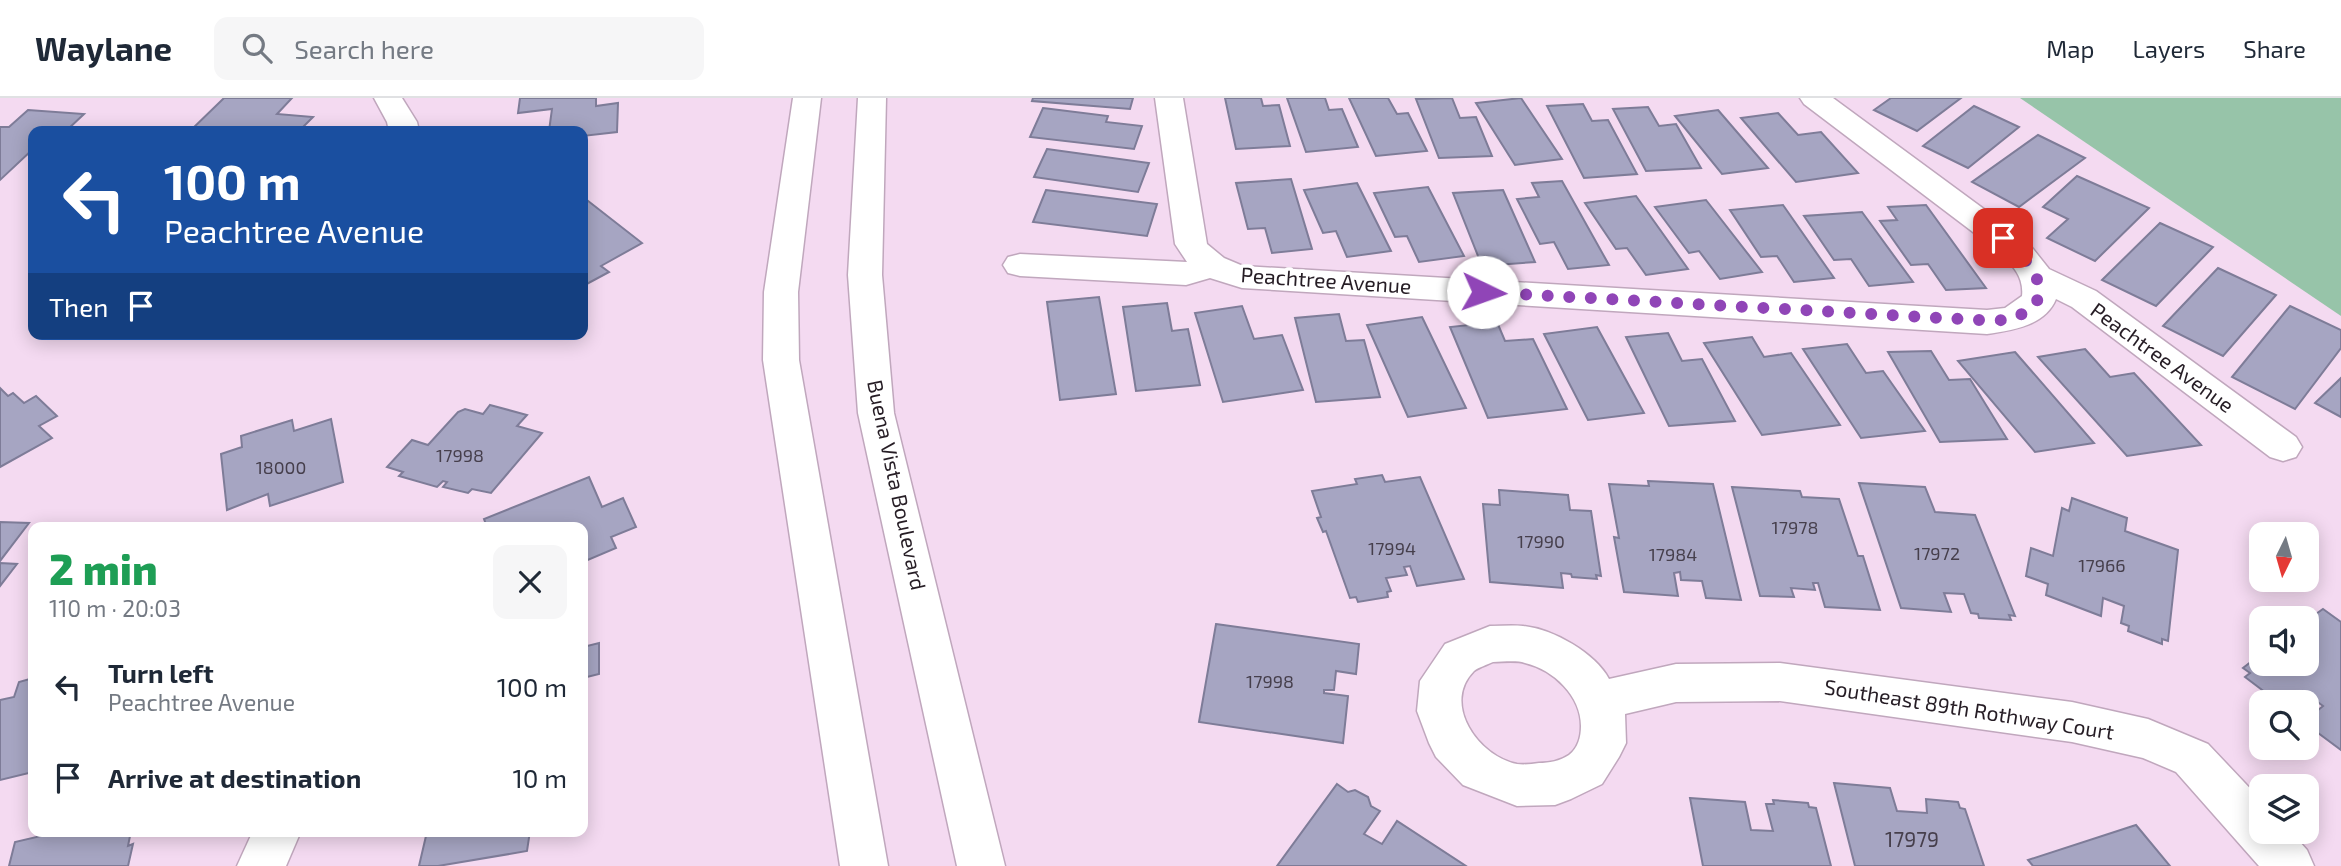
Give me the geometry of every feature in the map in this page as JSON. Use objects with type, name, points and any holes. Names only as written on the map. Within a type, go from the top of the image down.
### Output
[{"type":"street","points":[[387,98],[403,126]]},
{"type":"street","points":[[807,98],[781,292],[781,360],[864,866]]},
{"type":"street","name":"Buena Vista Boulevard","points":[[872,98],[865,275],[876,413],[981,866]]},
{"type":"street","name":"Peachtree Avenue","points":[[1169,98],[1188,233],[1196,254],[1212,266],[1242,277],[1987,321],[2014,318],[2038,302],[2041,290],[2037,276],[2008,243],[1814,98]]},
{"type":"street","name":"Peachtree Avenue","points":[[1020,265],[1186,274],[1212,266]]},
{"type":"street","name":"Peachtree Avenue","points":[[2037,276],[2084,299],[2283,447]]},
{"type":"street","name":"Southeast 89th Rothway Court","points":[[1598,701],[1676,683],[1780,682],[2072,722],[2148,739],[2192,758],[2290,866]]},
{"type":"street","points":[[261,866],[275,837]]},
{"type":"green space","points":[[2020,98],[2341,98],[2341,316]]},
{"type":"building","points":[[224,98],[292,98],[277,114],[313,117],[304,126],[195,126]]},
{"type":"building","points":[[520,98],[596,98],[596,106],[618,103],[617,132],[588,135],[588,126],[550,126],[552,109],[518,113]]},
{"type":"building","points":[[1033,98],[1133,98],[1130,109],[1032,101]]},
{"type":"building","points":[[1225,98],[1261,98],[1263,106],[1279,105],[1290,146],[1236,149]]},
{"type":"building","points":[[1287,98],[1325,98],[1329,110],[1342,109],[1358,147],[1306,152]]},
{"type":"building","points":[[1349,98],[1388,98],[1397,114],[1408,113],[1427,151],[1376,156]]},
{"type":"building","points":[[1452,98],[1460,118],[1476,117],[1492,156],[1439,158],[1416,99]]},
{"type":"building","points":[[1521,98],[1562,159],[1515,165],[1476,103]]},
{"type":"building","points":[[1891,98],[1961,98],[1917,131],[1874,110]]},
{"type":"building","points":[[1583,104],[1592,121],[1608,120],[1637,174],[1584,178],[1547,106]]},
{"type":"building","points":[[1974,106],[2019,127],[1968,168],[1923,146]]},
{"type":"building","points":[[1648,107],[1659,126],[1676,124],[1701,168],[1646,171],[1613,109]]},
{"type":"building","points":[[1043,108],[1108,116],[1106,122],[1142,126],[1134,149],[1030,137]]},
{"type":"building","points":[[28,110],[84,114],[71,126],[28,126],[28,154],[0,180],[0,127],[9,127]]},
{"type":"building","points":[[1718,110],[1768,168],[1722,174],[1675,116]]},
{"type":"building","points":[[1778,113],[1798,135],[1821,132],[1858,173],[1796,182],[1741,118]]},
{"type":"building","points":[[2038,135],[2085,158],[2019,207],[1972,182]]},
{"type":"building","points":[[1047,149],[1149,163],[1138,192],[1034,177]]},
{"type":"building","points":[[2077,176],[2149,208],[2095,261],[2047,238],[2068,219],[2043,207]]},
{"type":"building","points":[[1291,179],[1312,249],[1272,253],[1265,228],[1248,229],[1236,183]]},
{"type":"building","points":[[1562,181],[1609,265],[1568,269],[1554,242],[1540,244],[1517,199],[1539,197],[1532,183]]},
{"type":"building","points":[[1357,183],[1391,251],[1347,257],[1336,231],[1323,233],[1304,190]]},
{"type":"building","points":[[1428,187],[1464,256],[1419,262],[1407,236],[1395,237],[1374,193]]},
{"type":"building","points":[[1046,190],[1157,204],[1147,236],[1033,222]]},
{"type":"building","points":[[1503,190],[1535,262],[1482,266],[1453,193]]},
{"type":"building","points":[[1636,196],[1688,269],[1646,275],[1627,248],[1616,249],[1585,203]]},
{"type":"building","points":[[1706,200],[1762,272],[1720,279],[1699,251],[1689,253],[1655,207]]},
{"type":"building","points":[[588,201],[642,243],[601,266],[609,272],[588,283]]},
{"type":"building","points":[[1783,205],[1834,278],[1794,282],[1777,256],[1761,257],[1730,210]]},
{"type":"building","points":[[1926,205],[1986,288],[1946,290],[1928,264],[1911,265],[1880,221],[1897,220],[1888,207]]},
{"type":"building","points":[[1862,212],[1913,282],[1869,286],[1851,259],[1834,260],[1804,216]]},
{"type":"building","points":[[2160,223],[2213,247],[2156,306],[2102,280]]},
{"type":"building","points":[[2218,268],[2276,295],[2223,356],[2163,326]]},
{"type":"building","points":[[1099,297],[1116,394],[1060,400],[1047,302]]},
{"type":"building","points":[[1167,303],[1172,331],[1188,329],[1200,385],[1136,391],[1123,307]]},
{"type":"building","points":[[1242,306],[1254,339],[1282,335],[1303,390],[1223,402],[1195,313]]},
{"type":"building","points":[[2290,306],[2341,330],[2341,348],[2295,409],[2232,377]]},
{"type":"building","points":[[1339,314],[1346,341],[1364,340],[1380,397],[1316,402],[1295,318]]},
{"type":"building","points":[[1422,317],[1466,408],[1408,417],[1367,325]]},
{"type":"building","points":[[1497,322],[1505,341],[1533,339],[1567,409],[1488,418],[1450,327]]},
{"type":"building","points":[[1597,327],[1644,413],[1588,420],[1544,334]]},
{"type":"building","points":[[1668,333],[1682,361],[1702,359],[1735,421],[1669,426],[1626,337]]},
{"type":"building","points":[[1752,337],[1764,357],[1791,353],[1840,425],[1762,435],[1704,343]]},
{"type":"building","points":[[1847,344],[1866,373],[1883,371],[1925,431],[1861,438],[1803,349]]},
{"type":"building","points":[[2085,349],[2110,377],[2134,373],[2201,445],[2127,456],[2038,357]]},
{"type":"building","points":[[1931,351],[1949,380],[1970,379],[2007,439],[1940,442],[1888,352]]},
{"type":"building","points":[[2015,352],[2094,443],[2035,452],[1958,361]]},
{"type":"building","points":[[2341,378],[2341,417],[2315,403]]},
{"type":"building","points":[[0,388],[8,396],[13,393],[24,403],[36,396],[57,416],[39,426],[52,438],[0,467]]},
{"type":"building","points":[[490,405],[527,415],[517,426],[542,433],[491,493],[472,489],[468,493],[443,487],[447,482],[443,481],[437,487],[399,476],[403,472],[387,467],[412,440],[428,445],[458,412],[465,409],[483,414]]},
{"type":"building","points":[[331,419],[343,482],[270,506],[268,494],[227,510],[221,454],[242,447],[241,436],[292,420],[294,431]]},
{"type":"building","points":[[1382,475],[1385,482],[1420,477],[1464,579],[1417,586],[1410,566],[1404,567],[1407,575],[1386,578],[1391,591],[1387,592],[1388,597],[1358,602],[1356,597],[1350,598],[1326,531],[1323,532],[1317,518],[1321,517],[1312,491],[1357,484],[1355,479]]},
{"type":"building","points":[[589,477],[602,507],[623,498],[636,527],[611,537],[616,548],[588,560],[588,522],[485,522],[484,519]]},
{"type":"building","points":[[1648,481],[1713,484],[1741,600],[1706,598],[1702,581],[1681,580],[1680,572],[1674,573],[1678,596],[1624,592],[1614,537],[1619,538],[1609,484],[1649,486]]},
{"type":"building","points":[[1859,483],[1925,487],[1935,512],[1975,515],[2015,616],[2009,615],[2011,620],[1979,618],[1978,614],[1971,613],[1964,594],[1944,593],[1951,612],[1901,608]]},
{"type":"building","points":[[1732,487],[1800,491],[1802,497],[1839,499],[1858,556],[1863,556],[1880,610],[1825,607],[1818,583],[1813,583],[1815,590],[1791,588],[1794,597],[1760,596]]},
{"type":"building","points":[[1499,490],[1568,495],[1570,510],[1591,511],[1601,576],[1596,575],[1597,579],[1572,577],[1571,574],[1561,573],[1563,588],[1490,582],[1483,504],[1500,505]]},
{"type":"building","points":[[2072,498],[2127,518],[2125,531],[2178,550],[2168,641],[2162,639],[2162,644],[2128,631],[2129,626],[2121,623],[2124,606],[2103,598],[2101,616],[2046,595],[2048,584],[2026,576],[2031,548],[2053,556],[2062,508],[2069,511]]},
{"type":"building","points":[[0,522],[28,523],[28,524],[0,561]]},
{"type":"building","points":[[0,563],[17,564],[0,586]]},
{"type":"building","points":[[2323,609],[2341,622],[2341,750],[2319,734],[2319,709],[2323,706],[2319,703],[2319,690],[2262,690],[2245,677],[2249,674],[2249,676],[2319,676],[2319,612]]},
{"type":"building","points":[[1216,624],[1359,644],[1356,674],[1336,671],[1334,690],[1324,690],[1324,693],[1348,696],[1343,743],[1199,722]]},
{"type":"building","points":[[599,643],[599,674],[588,677],[588,646]]},
{"type":"building","points":[[28,679],[28,773],[0,780],[0,700],[14,697],[19,682]]},
{"type":"building","points":[[1834,783],[1890,788],[1897,811],[1927,813],[1926,799],[1958,802],[1960,808],[1965,809],[1984,866],[1855,866]]},
{"type":"building","points":[[1337,784],[1348,792],[1355,790],[1368,797],[1371,806],[1380,811],[1364,834],[1382,844],[1397,821],[1466,866],[1277,866]]},
{"type":"building","points":[[1690,798],[1745,802],[1751,830],[1773,831],[1766,804],[1774,804],[1773,800],[1808,803],[1809,807],[1816,808],[1831,866],[1703,866]]},
{"type":"building","points":[[2136,825],[2170,866],[2033,866],[2028,860]]},
{"type":"building","points":[[37,837],[130,837],[128,846],[133,844],[128,866],[9,866],[15,842]]},
{"type":"building","points":[[426,837],[529,837],[527,851],[438,866],[419,866]]},
{"type":"route","points":[[1483,292],[1995,321],[2014,318],[2027,312],[2038,302],[2041,290],[2037,276],[2014,247],[2003,238]]}]
